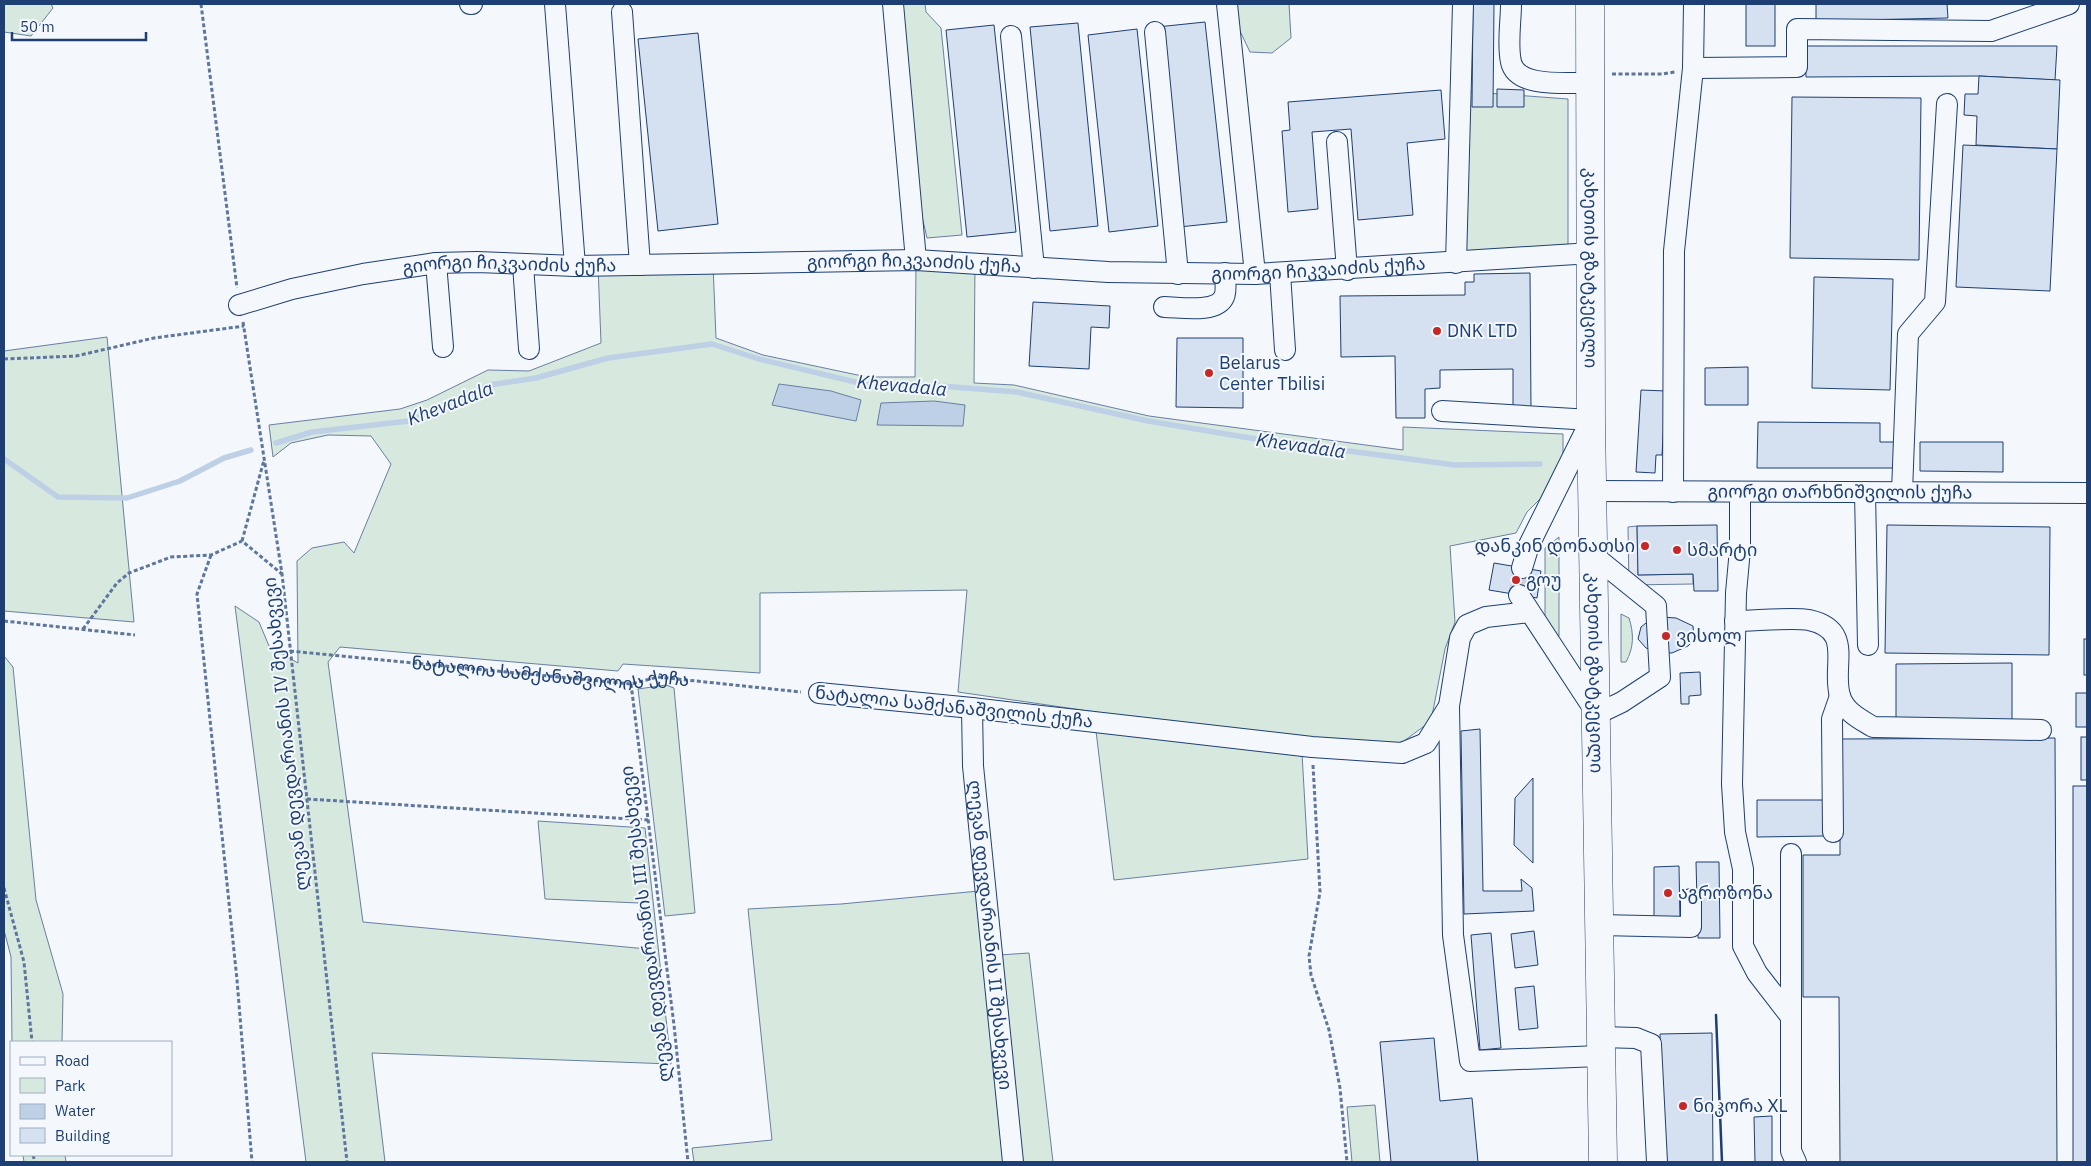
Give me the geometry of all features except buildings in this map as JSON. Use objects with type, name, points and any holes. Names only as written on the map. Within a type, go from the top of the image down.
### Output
[{"type":"highway","name":"კახეთის გზატკეცილი","points":[[1590,4],[1592,420],[1603,1162]]},
{"type":"street","points":[[555,4],[575,266]]},
{"type":"street","points":[[894,4],[916,260]]},
{"type":"street","points":[[1227,4],[1255,274]]},
{"type":"street","points":[[1456,262],[1463,4]]},
{"type":"street","points":[[1511,4],[1511,62],[1518,75],[1528,80],[1590,78]]},
{"type":"street","points":[[1672,492],[1674,251],[1693,68],[1694,4]]},
{"type":"street","points":[[1693,68],[1797,67],[1797,29],[1991,31],[2069,4]]},
{"type":"street","points":[[622,12],[640,265]]},
{"type":"street","points":[[1154,32],[1178,274]]},
{"type":"street","points":[[1011,36],[1034,268]]},
{"type":"street","points":[[1902,492],[1908,334],[1934,302],[1947,104]]},
{"type":"street","points":[[1337,142],[1347,270]]},
{"type":"street","name":"გიორგი ჩიკვაიძის ქუჩა","points":[[239,304],[292,288],[362,274],[436,264],[575,266],[916,260],[1034,268],[1178,274],[1255,274],[1347,270],[1592,253]]},
{"type":"street","points":[[436,264],[443,347]]},
{"type":"street","points":[[523,264],[529,349]]},
{"type":"street","points":[[1164,307],[1211,307],[1220,302],[1225,296],[1225,273]]},
{"type":"street","points":[[1280,273],[1285,350]]},
{"type":"street","points":[[1442,412],[1592,420],[1529,545],[1522,568]]},
{"type":"street","name":"გიორგი თარხნიშვილის ქუჩა","points":[[1594,491],[2087,493]]},
{"type":"street","points":[[1740,492],[1740,549],[1735,621],[1732,784],[1735,832],[1743,870],[1743,946],[1757,973],[1791,1017]]},
{"type":"street","points":[[1865,492],[1868,645]]},
{"type":"street","points":[[1594,556],[1656,606],[1660,677],[1622,702],[1597,714]]},
{"type":"street","name":"ნატალია სამქანაშვილის ქუჩა","points":[[819,693],[972,708],[1312,747],[1402,753],[1426,743],[1449,706],[1460,638],[1468,625],[1524,603],[1597,714]]},
{"type":"street","points":[[1735,621],[1808,620],[1831,629],[1838,642],[1840,696],[1832,719],[1833,832]]},
{"type":"street","points":[[1840,696],[1849,712],[1873,727],[2041,730]]},
{"type":"street","points":[[1449,706],[1453,936],[1470,1061],[1600,1046],[1636,1038],[1651,1044],[1657,1162]]},
{"type":"street","name":"ლევან დევდარიანის II შესახვევი","points":[[972,708],[973,766],[1013,1162]]},
{"type":"street","points":[[1790,854],[1791,1151],[1796,1162]]},
{"type":"street","points":[[1599,925],[1691,927],[1691,899]]},
{"type":"path","name":"ლევან დევდარიანის IV შესახვევი","points":[[201,4],[232,235],[239,304],[265,457],[282,574],[347,1162]]},
{"type":"path","points":[[1590,78],[1662,74],[1693,68]]},
{"type":"path","points":[[4,359],[76,356],[154,338],[244,326]]},
{"type":"path","points":[[242,541],[265,457]]},
{"type":"path","points":[[82,629],[117,583],[129,573],[170,557],[211,555],[242,541]]},
{"type":"path","points":[[242,541],[282,574]]},
{"type":"path","points":[[211,555],[197,594],[237,980],[252,1162]]},
{"type":"path","points":[[4,621],[135,635]]},
{"type":"path","name":"ნატალია სამქანაშვილის ქუჩა","points":[[290,651],[631,684],[658,678],[819,693]]},
{"type":"path","name":"ლევან დევდარიანის III შესახვევი","points":[[631,684],[674,1026],[688,1162]]},
{"type":"path","points":[[1312,747],[1320,892],[1309,956],[1311,975],[1329,1030],[1340,1088],[1347,1162]]},
{"type":"path","points":[[307,799],[648,820]]},
{"type":"path","points":[[4,888],[24,962],[32,1041]]},
{"type":"green space","points":[[4,4],[51,4],[53,8],[31,36],[4,32]]},
{"type":"green space","points":[[893,4],[925,4],[926,12],[941,28],[962,235],[927,238],[906,147]]},
{"type":"green space","points":[[1227,4],[1289,4],[1291,38],[1272,53],[1250,52]]},
{"type":"green space","points":[[1460,91],[1568,99],[1568,255],[1456,263]]},
{"type":"green space","points":[[916,260],[975,264],[974,383],[1014,385],[1149,416],[1403,450],[1403,427],[1563,434],[1563,463],[1550,480],[1541,498],[1527,512],[1516,533],[1450,546],[1455,622],[1445,649],[1431,721],[1400,744],[1254,735],[958,692],[967,590],[760,593],[760,673],[623,664],[618,671],[340,647],[328,662],[363,922],[647,949],[639,903],[545,899],[538,821],[645,828],[671,1064],[372,1053],[385,1162],[306,1162],[235,606],[259,622],[269,646],[298,663],[297,561],[312,548],[344,542],[354,553],[391,464],[371,436],[328,435],[291,443],[273,457],[269,425],[400,409],[427,400],[488,370],[529,371],[601,343],[598,266],[713,264],[716,338],[763,355],[867,377],[915,377]]},
{"type":"green space","points":[[107,337],[134,622],[4,611],[4,351]]},
{"type":"green space","points":[[1559,537],[1559,636],[1545,628],[1545,548]]},
{"type":"green space","points":[[1621,614],[1629,618],[1632,630],[1632,646],[1626,662],[1621,662]]},
{"type":"green space","points":[[4,656],[13,667],[36,900],[63,994],[62,1041],[12,1041],[11,957],[4,930]]},
{"type":"green space","points":[[666,685],[674,688],[695,913],[665,916],[638,689]]},
{"type":"green space","points":[[1096,731],[1302,753],[1308,859],[1114,880]]},
{"type":"green space","points":[[979,891],[1005,1162],[694,1162],[692,1148],[772,1140],[748,909],[841,904]]},
{"type":"green space","points":[[1029,953],[1053,1162],[1019,1162],[999,955]]},
{"type":"green space","points":[[1375,1105],[1380,1162],[1352,1162],[1347,1107]]},
{"type":"green space","points":[[23,1156],[65,1156],[66,1162],[24,1162]]},
{"type":"shaded area","points":[[1637,526],[1638,575],[1693,574],[1693,584],[1629,585],[1628,527]]},
{"type":"water","points":[[779,384],[831,391],[861,400],[856,421],[772,405]]},
{"type":"water","points":[[934,401],[965,405],[963,426],[877,425],[881,403]]},
{"type":"waterway","name":"Khevadala","points":[[276,443],[312,432],[409,421],[489,385],[536,378],[608,358],[712,344],[759,359],[868,385],[940,386],[1017,392],[1148,421],[1250,438],[1455,465],[1540,464]]},
{"type":"waterway","name":"Khevadala","points":[[4,459],[58,497],[127,498],[180,481],[224,458],[251,450]]},
{"type":"tunnel","points":[[1519,595],[1522,568]]},
{"type":"wall","points":[[1716,1015],[1722,1162]]},
{"type":"place","name":"DNK LTD","points":[[1437,331]]},
{"type":"place","name":"Belarus Center Tbilisi","points":[[1209,373]]},
{"type":"place","name":"დანკინ დონათსი","points":[[1645,546]]},
{"type":"place","name":"სმარტი","points":[[1677,550]]},
{"type":"place","name":"გოუ","points":[[1516,580]]},
{"type":"place","name":"ვისოლ","points":[[1666,636]]},
{"type":"place","name":"აგროზონა","points":[[1668,893]]},
{"type":"place","name":"ნიკორა XL","points":[[1683,1106]]}]
